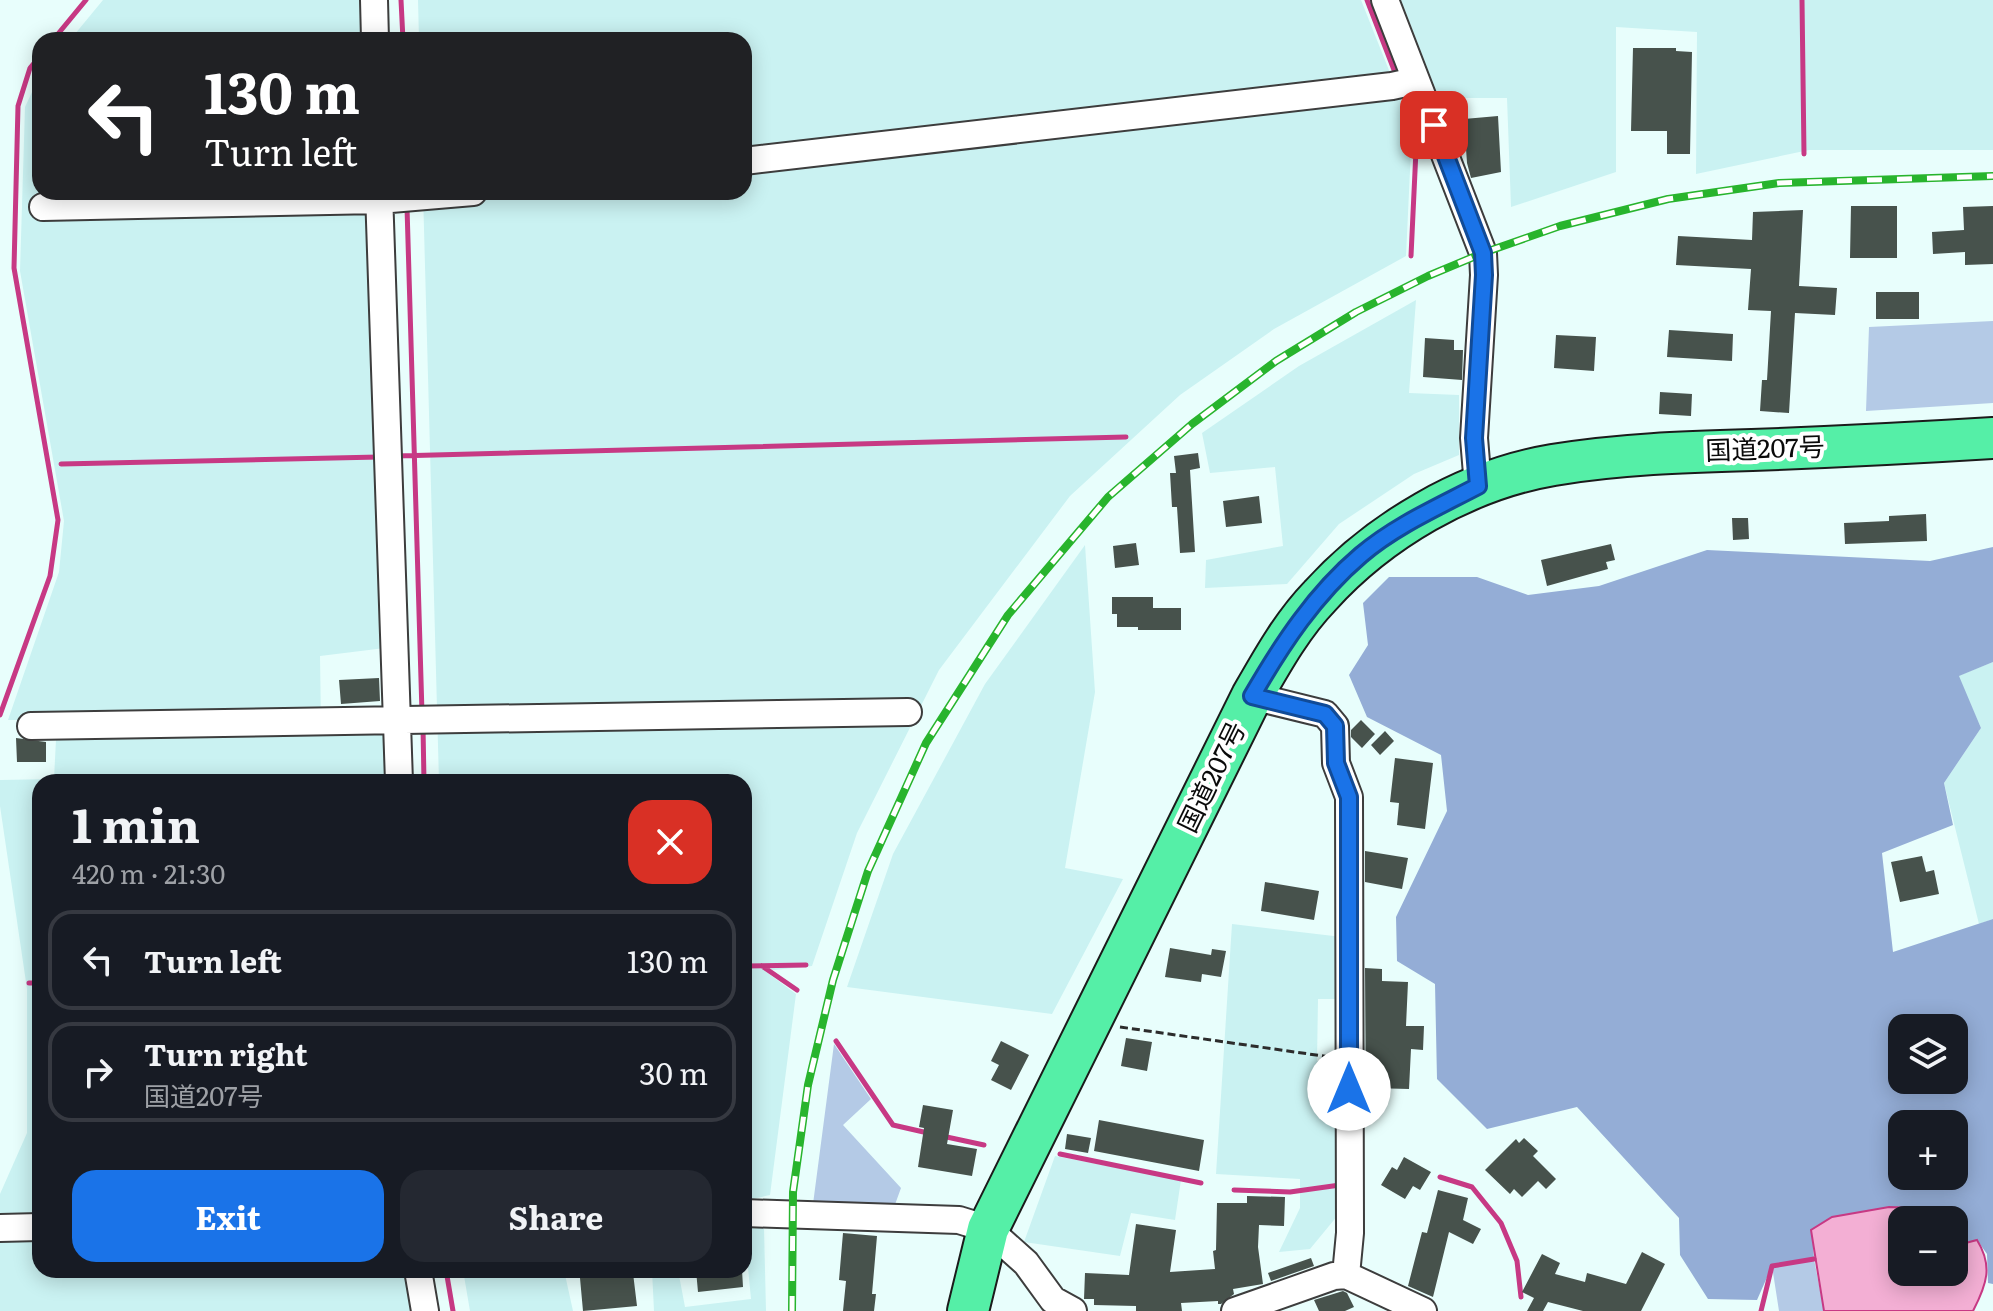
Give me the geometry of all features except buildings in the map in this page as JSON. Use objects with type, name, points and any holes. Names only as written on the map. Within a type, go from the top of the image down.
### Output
[{"type":"highway","name":"国道207号","points":[[968,1311],[988,1229],[1252,696],[1280,647],[1318,597],[1361,554],[1410,521],[1478,486],[1550,465],[1638,454],[1993,438]]},
{"type":"street","points":[[374,0],[375,32]]},
{"type":"street","points":[[1385,0],[1405,83],[1483,253],[1474,438],[1478,486]]},
{"type":"street","points":[[752,160],[1405,83]]},
{"type":"street","points":[[43,207],[288,200]]},
{"type":"street","points":[[393,200],[414,720],[401,774]]},
{"type":"street","points":[[1252,696],[1325,714],[1335,726],[1336,763],[1349,797],[1350,1233],[1346,1275]]},
{"type":"street","points":[[31,726],[908,712]]},
{"type":"street","points":[[752,1213],[959,1220],[988,1229],[1026,1263],[1053,1300],[1073,1311]]},
{"type":"street","points":[[0,1228],[32,1227]]},
{"type":"street","points":[[1235,1311],[1334,1276],[1346,1275],[1423,1311]]},
{"type":"street","points":[[419,1278],[425,1311]]},
{"type":"path","points":[[1120,1027],[1349,1060]]},
{"type":"shaded area","points":[[103,0],[368,0],[369,32],[77,32]]},
{"type":"shaded area","points":[[418,0],[1361,0],[1412,128],[1406,256],[1274,329],[1180,395],[1070,496],[939,670],[857,833],[812,966],[765,971],[796,994],[770,1195],[752,1199],[752,774],[439,774],[423,200],[752,200],[752,32],[419,32]]},
{"type":"shaded area","points":[[1401,0],[1993,0],[1993,150],[1809,150],[1696,174],[1697,32],[1616,27],[1616,172],[1511,207],[1507,98],[1439,98]]},
{"type":"shaded area","points":[[32,92],[32,200],[373,200],[385,648],[320,656],[321,727],[389,728],[391,774],[54,774],[57,720],[8,720],[59,572],[64,521],[20,271],[25,107]]},
{"type":"shaded area","points":[[1416,300],[1409,393],[1459,395],[1459,455],[1414,474],[1339,524],[1287,584],[1205,588],[1206,560],[1283,546],[1275,467],[1210,473],[1202,433],[1299,366]]},
{"type":"shaded area","points":[[1993,321],[1993,403],[1866,411],[1869,327]]},
{"type":"shaded area","points":[[1085,545],[1095,692],[1065,868],[1123,879],[1052,1014],[847,987],[893,854],[985,684]]},
{"type":"shaded area","points":[[1993,547],[1993,662],[1959,676],[1981,728],[1944,783],[1953,825],[1882,853],[1893,952],[1993,919],[1993,1284],[1988,1283],[1987,1254],[1977,1240],[1968,1242],[1968,1206],[1888,1206],[1888,1214],[1812,1230],[1814,1259],[1772,1266],[1757,1300],[1708,1299],[1680,1255],[1679,1218],[1577,1107],[1487,1129],[1437,1079],[1435,984],[1397,961],[1396,917],[1447,811],[1441,755],[1367,717],[1349,675],[1368,645],[1363,603],[1389,577],[1477,577],[1528,595],[1599,586],[1707,550],[1930,561]]},
{"type":"shaded area","points":[[1993,662],[1993,919],[1979,924],[1944,783],[1981,728],[1958,676]]},
{"type":"shaded area","points":[[32,779],[32,1221],[0,1222],[0,1194],[27,1133],[27,989],[0,806],[0,780]]},
{"type":"shaded area","points":[[1232,924],[1342,937],[1342,999],[1318,999],[1317,1061],[1344,1064],[1343,1209],[1310,1249],[1279,1252],[1300,1208],[1300,1179],[1216,1174]]},
{"type":"shaded area","points":[[834,1044],[871,1099],[843,1125],[901,1188],[893,1210],[813,1204]]},
{"type":"shaded area","points":[[1055,1156],[1181,1180],[1175,1220],[1131,1213],[1120,1256],[1024,1242]]},
{"type":"shaded area","points":[[1888,1207],[1888,1286],[1968,1286],[1968,1242],[1977,1240],[1985,1258],[1986,1275],[1973,1311],[1824,1311],[1811,1230],[1832,1217]]},
{"type":"shaded area","points":[[752,1227],[764,1228],[766,1311],[654,1311],[652,1278],[680,1278],[685,1307],[751,1299]]},
{"type":"shaded area","points":[[32,1236],[32,1278],[410,1278],[416,1311],[0,1311],[0,1237]]},
{"type":"shaded area","points":[[1814,1259],[1824,1311],[1779,1311],[1772,1266]]},
{"type":"shaded area","points":[[464,1278],[566,1278],[573,1311],[470,1311]]},
{"type":"waterway","points":[[60,32],[86,0]]},
{"type":"waterway","points":[[401,0],[403,32]]},
{"type":"waterway","points":[[1367,0],[1396,75]]},
{"type":"waterway","points":[[1802,0],[1804,154]]},
{"type":"waterway","points":[[0,715],[50,576],[58,520],[14,268],[18,106],[32,66]]},
{"type":"waterway","points":[[1403,92],[1417,129],[1411,256]]},
{"type":"waterway","points":[[407,207],[422,713]]},
{"type":"waterway","points":[[396,456],[1126,437]]},
{"type":"waterway","points":[[61,464],[379,457]]},
{"type":"waterway","points":[[423,727],[424,774]]},
{"type":"waterway","points":[[752,966],[806,965]]},
{"type":"waterway","points":[[762,966],[797,990]]},
{"type":"waterway","points":[[836,1041],[893,1125],[928,1133]]},
{"type":"waterway","points":[[942,1136],[984,1145]]},
{"type":"waterway","points":[[1060,1154],[1201,1183]]},
{"type":"waterway","points":[[1440,1177],[1472,1187],[1501,1223],[1517,1261],[1521,1297]]},
{"type":"waterway","points":[[1234,1190],[1290,1192],[1340,1185]]},
{"type":"waterway","points":[[1761,1311],[1772,1266],[1814,1259]]},
{"type":"waterway","points":[[447,1278],[453,1311]]},
{"type":"railway","points":[[792,1311],[793,1192],[808,1085],[833,980],[868,871],[926,743],[1008,615],[1108,497],[1192,424],[1276,361],[1356,312],[1483,253],[1560,226],[1668,199],[1779,183],[1993,176]]},
{"type":"route","points":[[1349,1089],[1349,797],[1336,763],[1335,726],[1325,714],[1252,696],[1280,647],[1318,597],[1361,554],[1410,521],[1478,486],[1474,438],[1483,253],[1434,125]]}]
